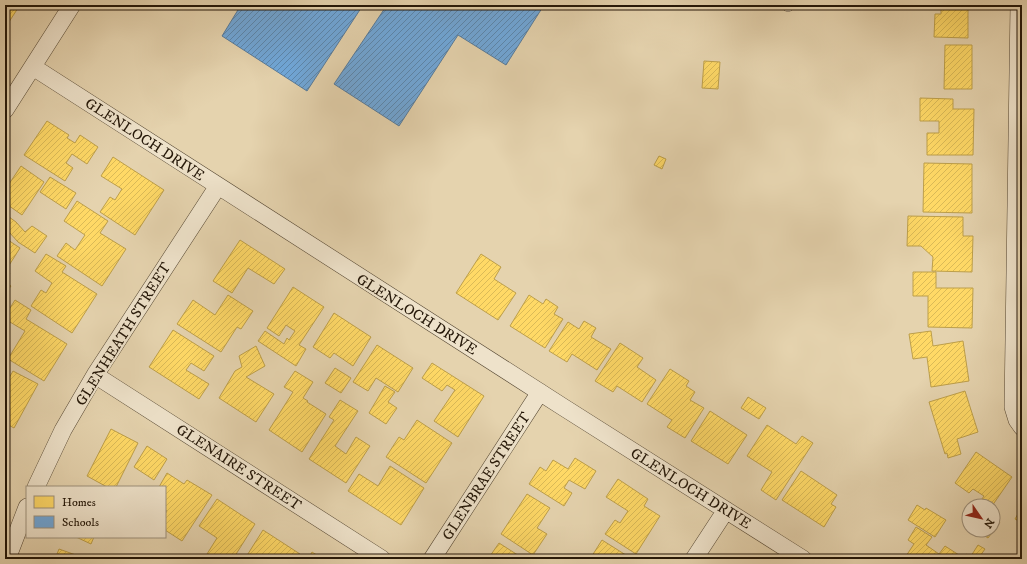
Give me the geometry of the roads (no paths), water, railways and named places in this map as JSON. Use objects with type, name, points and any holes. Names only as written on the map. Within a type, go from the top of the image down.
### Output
[{"type":"street","points":[[5,110],[72,5]]},
{"type":"street","points":[[1019,5],[1013,407],[1017,420],[1022,427]]},
{"type":"street","name":"GLENLOCH DRIVE","points":[[33,67],[803,559]]},
{"type":"street","name":"GLENHEATH STREET","points":[[36,486],[63,430],[95,375],[218,186]]},
{"type":"street","name":"GLENAIRE STREET","points":[[95,375],[382,559]]},
{"type":"street","name":"GLENBRAE STREET","points":[[432,559],[540,392]]},
{"type":"street","points":[[694,559],[726,510]]},
{"type":"street","points":[[7,559],[26,511]]}]
